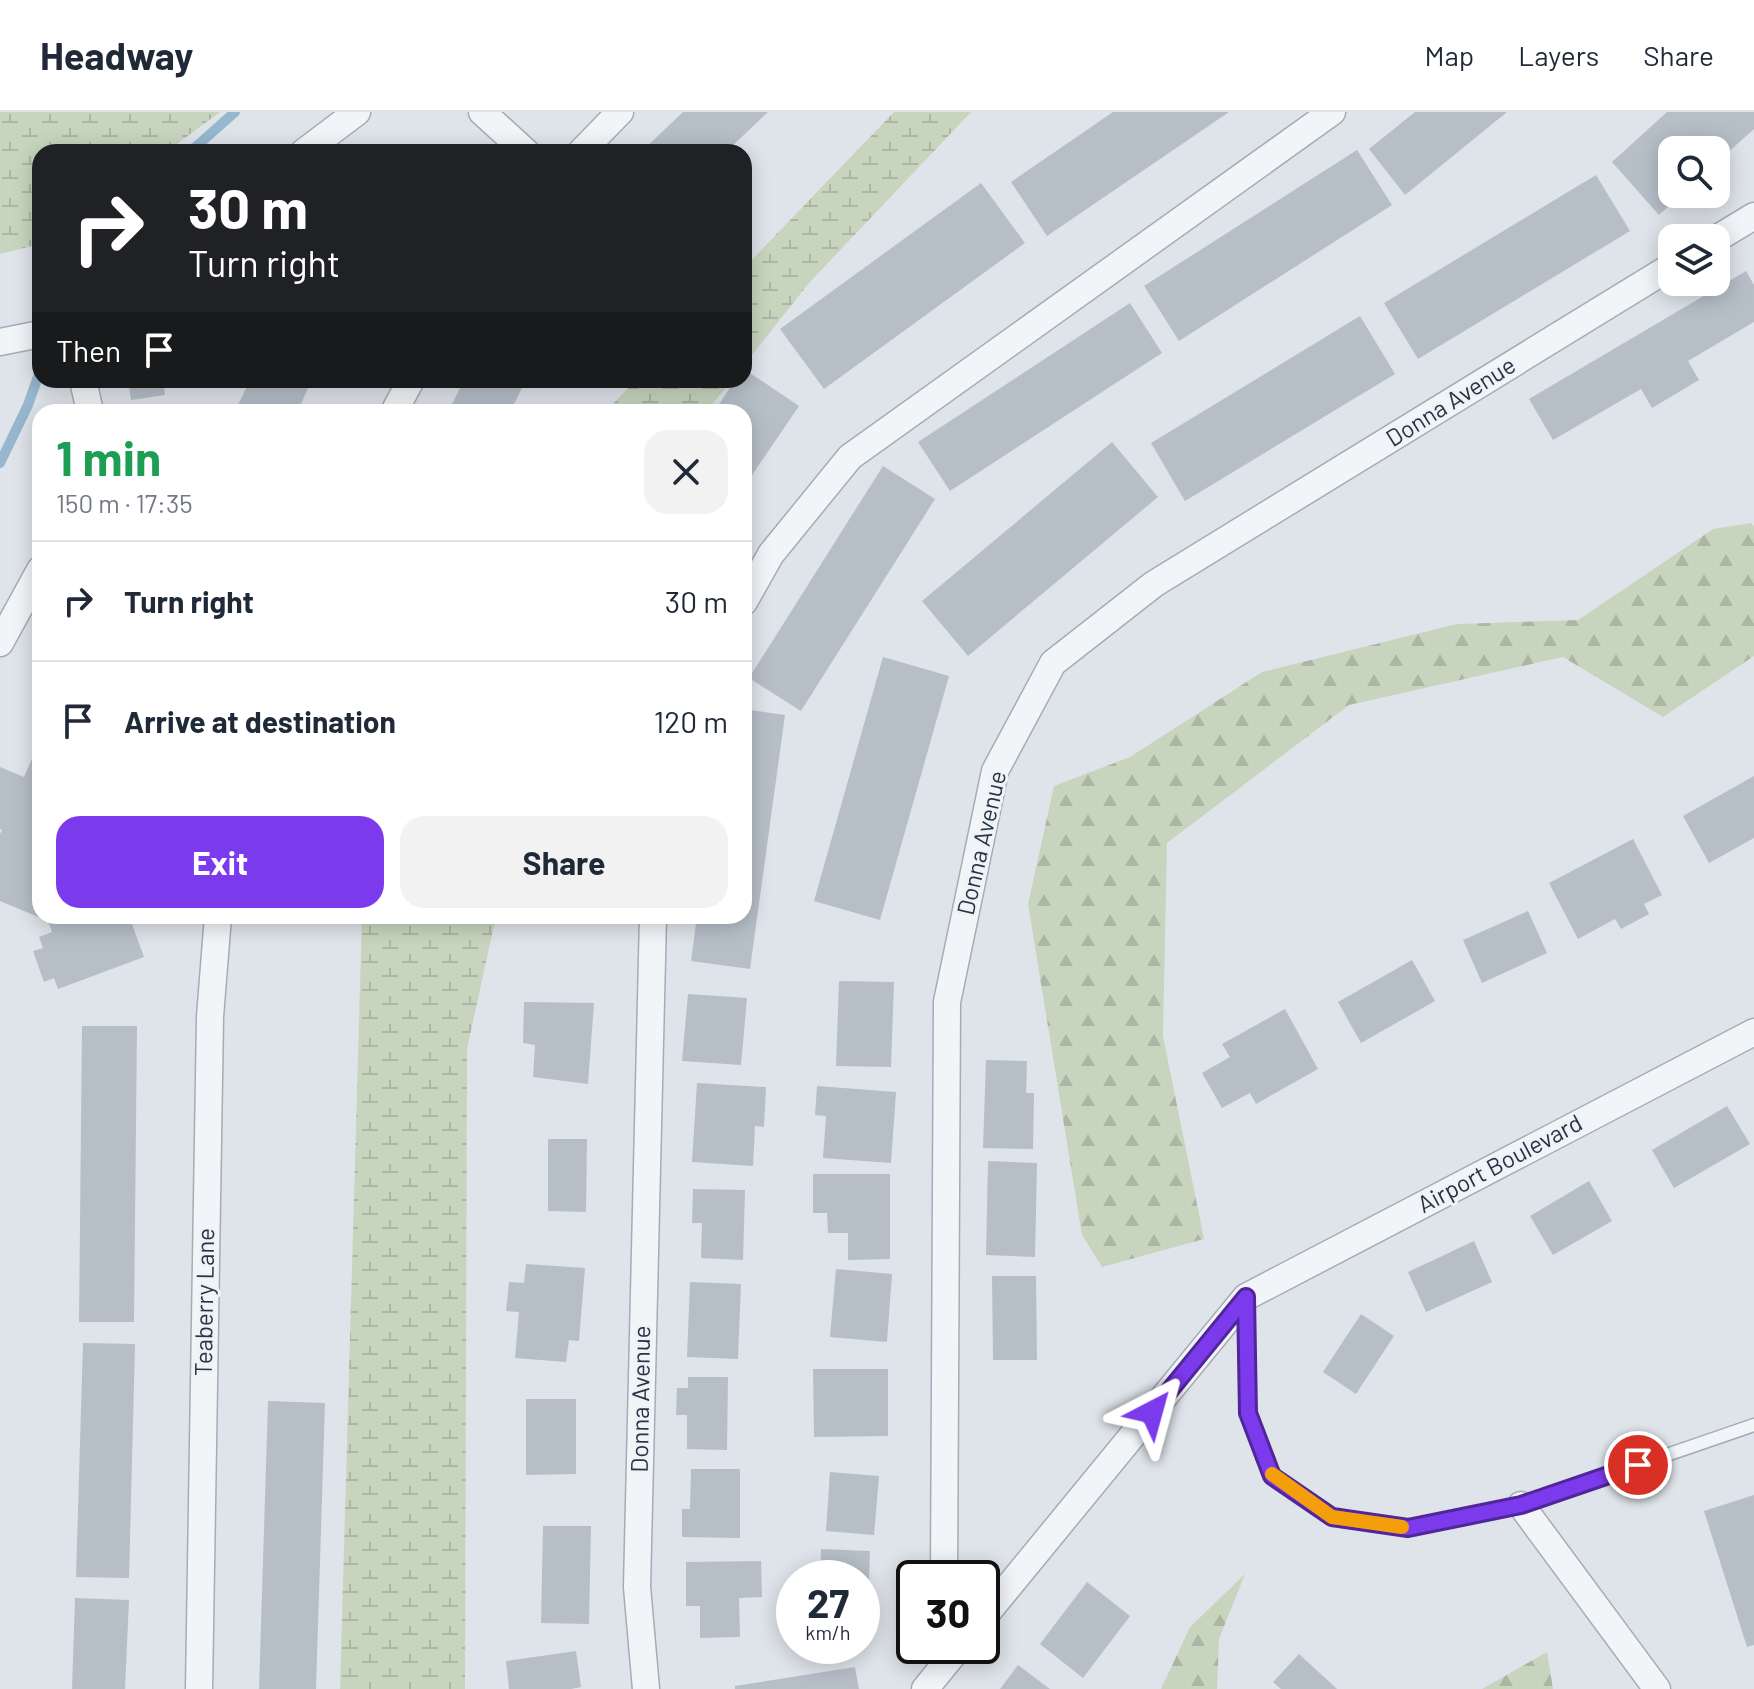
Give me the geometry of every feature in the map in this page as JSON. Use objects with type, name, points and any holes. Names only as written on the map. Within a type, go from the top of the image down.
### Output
[{"type":"street","points":[[315,144],[357,112]]},
{"type":"street","points":[[482,112],[517,144]]},
{"type":"street","points":[[589,144],[620,112]]},
{"type":"street","points":[[752,588],[771,554],[850,457],[1332,112]]},
{"type":"street","points":[[1730,231],[1754,216]]},
{"type":"street","name":"Donna Avenue","points":[[944,1560],[947,1002],[995,771],[1053,663],[1154,584],[1658,275]]},
{"type":"street","points":[[0,342],[32,336]]},
{"type":"street","points":[[0,643],[32,585]]},
{"type":"street","name":"Teaberry Lane","points":[[199,1689],[210,1017],[217,924]]},
{"type":"street","name":"Donna Avenue","points":[[646,1689],[637,1587],[653,924]]},
{"type":"street","name":"Airport Boulevard","points":[[1246,1297],[1754,1032]]},
{"type":"street","points":[[1000,1597],[1246,1297]]},
{"type":"street","points":[[1521,1505],[1657,1689]]},
{"type":"street","points":[[925,1689],[942,1664]]},
{"type":"lane","points":[[1246,1297],[1248,1413],[1272,1476],[1332,1517],[1408,1528],[1521,1505],[1754,1425]]},
{"type":"green space","points":[[0,112],[220,112],[177,144],[32,144],[32,246],[0,254]]},
{"type":"green space","points":[[894,112],[971,112],[809,283],[752,355],[752,260]]},
{"type":"green space","points":[[628,388],[726,388],[712,404],[613,404]]},
{"type":"green space","points":[[1751,523],[1754,526],[1754,656],[1663,717],[1563,657],[1349,705],[1167,843],[1163,1036],[1204,1239],[1102,1267],[1082,1235],[1028,904],[1054,786],[1130,757],[1262,672],[1457,624],[1578,620],[1713,529]]},
{"type":"green space","points":[[362,924],[494,924],[467,1049],[465,1689],[340,1689]]},
{"type":"green space","points":[[1245,1574],[1219,1639],[1217,1689],[1161,1689],[1190,1627]]},
{"type":"green space","points":[[1547,1652],[1553,1689],[1482,1689]]},
{"type":"building","points":[[683,112],[768,112],[734,144],[649,144]]},
{"type":"building","points":[[1113,112],[1229,112],[1047,236],[1011,182]]},
{"type":"building","points":[[1415,112],[1507,112],[1405,195],[1369,149]]},
{"type":"building","points":[[1667,112],[1754,112],[1754,129],[1730,150],[1730,136],[1658,136],[1658,208],[1667,208],[1659,215],[1612,162]]},
{"type":"building","points":[[1357,150],[1392,205],[1179,341],[1144,286]]},
{"type":"building","points":[[1596,175],[1630,231],[1418,359],[1384,303]]},
{"type":"building","points":[[981,183],[1025,243],[824,389],[780,329]]},
{"type":"building","points":[[1746,271],[1754,285],[1754,322],[1688,361],[1699,380],[1652,408],[1641,389],[1553,440],[1529,399],[1704,296],[1730,296],[1730,280]]},
{"type":"building","points":[[1130,303],[1162,353],[950,491],[918,442]]},
{"type":"building","points":[[1360,316],[1395,374],[1185,501],[1151,443]]},
{"type":"building","points":[[752,374],[799,406],[752,475],[752,404],[719,404],[730,388],[752,388]]},
{"type":"building","points":[[129,388],[164,388],[165,395],[131,400]]},
{"type":"building","points":[[246,388],[308,388],[301,404],[238,404]]},
{"type":"building","points":[[460,388],[522,388],[514,404],[452,404]]},
{"type":"building","points":[[1112,442],[1158,497],[968,656],[922,601]]},
{"type":"building","points":[[883,466],[935,499],[801,711],[752,680],[752,673]]},
{"type":"building","points":[[883,657],[949,676],[880,920],[814,901]]},
{"type":"building","points":[[752,710],[785,715],[750,969],[691,961],[696,924],[752,924]]},
{"type":"building","points":[[32,758],[32,914],[0,901],[0,767],[24,777]]},
{"type":"building","points":[[1754,776],[1754,838],[1709,863],[1683,816]]},
{"type":"building","points":[[1633,839],[1662,895],[1644,904],[1649,914],[1621,929],[1615,919],[1578,939],[1549,883]]},
{"type":"building","points":[[1528,911],[1547,953],[1482,983],[1463,940]]},
{"type":"building","points":[[49,924],[132,924],[144,957],[58,989],[54,978],[44,982],[33,951],[43,948],[39,937],[52,932]]},
{"type":"building","points":[[1412,960],[1435,1001],[1361,1043],[1338,1002]]},
{"type":"building","points":[[839,981],[894,982],[891,1067],[836,1066]]},
{"type":"building","points":[[688,994],[747,998],[741,1065],[682,1061]]},
{"type":"building","points":[[524,1002],[594,1003],[588,1084],[533,1077],[535,1045],[523,1043]]},
{"type":"building","points":[[1285,1009],[1318,1069],[1256,1104],[1250,1093],[1222,1108],[1202,1073],[1230,1057],[1222,1044]]},
{"type":"building","points":[[82,1026],[137,1026],[134,1322],[79,1322]]},
{"type":"building","points":[[986,1060],[1027,1061],[1026,1093],[1034,1093],[1033,1149],[983,1148]]},
{"type":"building","points":[[697,1083],[766,1087],[764,1127],[755,1126],[753,1166],[692,1162]]},
{"type":"building","points":[[817,1086],[896,1092],[891,1163],[823,1158],[826,1116],[815,1115]]},
{"type":"building","points":[[1727,1106],[1750,1144],[1674,1188],[1652,1150]]},
{"type":"building","points":[[548,1139],[587,1139],[586,1212],[548,1211]]},
{"type":"building","points":[[988,1161],[1037,1163],[1035,1257],[986,1255]]},
{"type":"building","points":[[813,1174],[890,1174],[890,1259],[848,1260],[848,1233],[828,1233],[827,1213],[813,1213]]},
{"type":"building","points":[[1589,1181],[1612,1221],[1553,1255],[1530,1216]]},
{"type":"building","points":[[693,1189],[745,1190],[743,1260],[701,1258],[702,1223],[692,1223]]},
{"type":"building","points":[[1474,1241],[1492,1282],[1426,1312],[1408,1272]]},
{"type":"building","points":[[526,1264],[585,1268],[579,1341],[569,1340],[566,1362],[515,1358],[519,1312],[506,1311],[509,1282],[524,1283]]},
{"type":"building","points":[[836,1269],[892,1274],[887,1342],[830,1337]]},
{"type":"building","points":[[992,1276],[1036,1276],[1037,1360],[993,1360]]},
{"type":"building","points":[[690,1282],[741,1284],[738,1359],[687,1357]]},
{"type":"building","points":[[1361,1314],[1394,1336],[1356,1394],[1323,1372]]},
{"type":"building","points":[[83,1343],[135,1344],[129,1578],[76,1577]]},
{"type":"building","points":[[813,1369],[888,1369],[888,1436],[814,1437]]},
{"type":"building","points":[[688,1377],[728,1377],[727,1450],[687,1449],[687,1415],[676,1415],[677,1388],[688,1388]]},
{"type":"building","points":[[526,1399],[576,1399],[576,1474],[526,1475]]},
{"type":"building","points":[[268,1401],[325,1403],[316,1689],[259,1689]]},
{"type":"building","points":[[691,1469],[740,1469],[740,1538],[682,1537],[682,1509],[690,1509]]},
{"type":"building","points":[[830,1472],[879,1476],[874,1535],[826,1531]]},
{"type":"building","points":[[1754,1495],[1754,1645],[1747,1647],[1704,1511]]},
{"type":"building","points":[[543,1526],[591,1526],[589,1624],[541,1623]]},
{"type":"building","points":[[821,1549],[870,1551],[870,1560],[821,1560]]},
{"type":"building","points":[[761,1561],[762,1597],[739,1598],[740,1637],[700,1638],[700,1606],[686,1606],[686,1562]]},
{"type":"building","points":[[1087,1582],[1130,1616],[1083,1678],[1040,1644]]},
{"type":"building","points":[[75,1598],[129,1600],[125,1689],[72,1689]]},
{"type":"building","points":[[576,1651],[581,1687],[509,1689],[506,1661]]},
{"type":"building","points":[[1299,1654],[1337,1689],[1281,1689],[1273,1682]]},
{"type":"building","points":[[1018,1665],[1050,1689],[1000,1689]]},
{"type":"building","points":[[855,1667],[859,1689],[735,1689],[735,1686]]},
{"type":"waterway","points":[[199,144],[235,112]]},
{"type":"waterway","points":[[0,463],[34,388]]},
{"type":"slow traffic","points":[[1272,1474],[1332,1517],[1402,1527]]},
{"type":"route","points":[[1152,1412],[1246,1297],[1248,1413],[1272,1476],[1332,1517],[1408,1528],[1521,1505],[1638,1465]]}]
